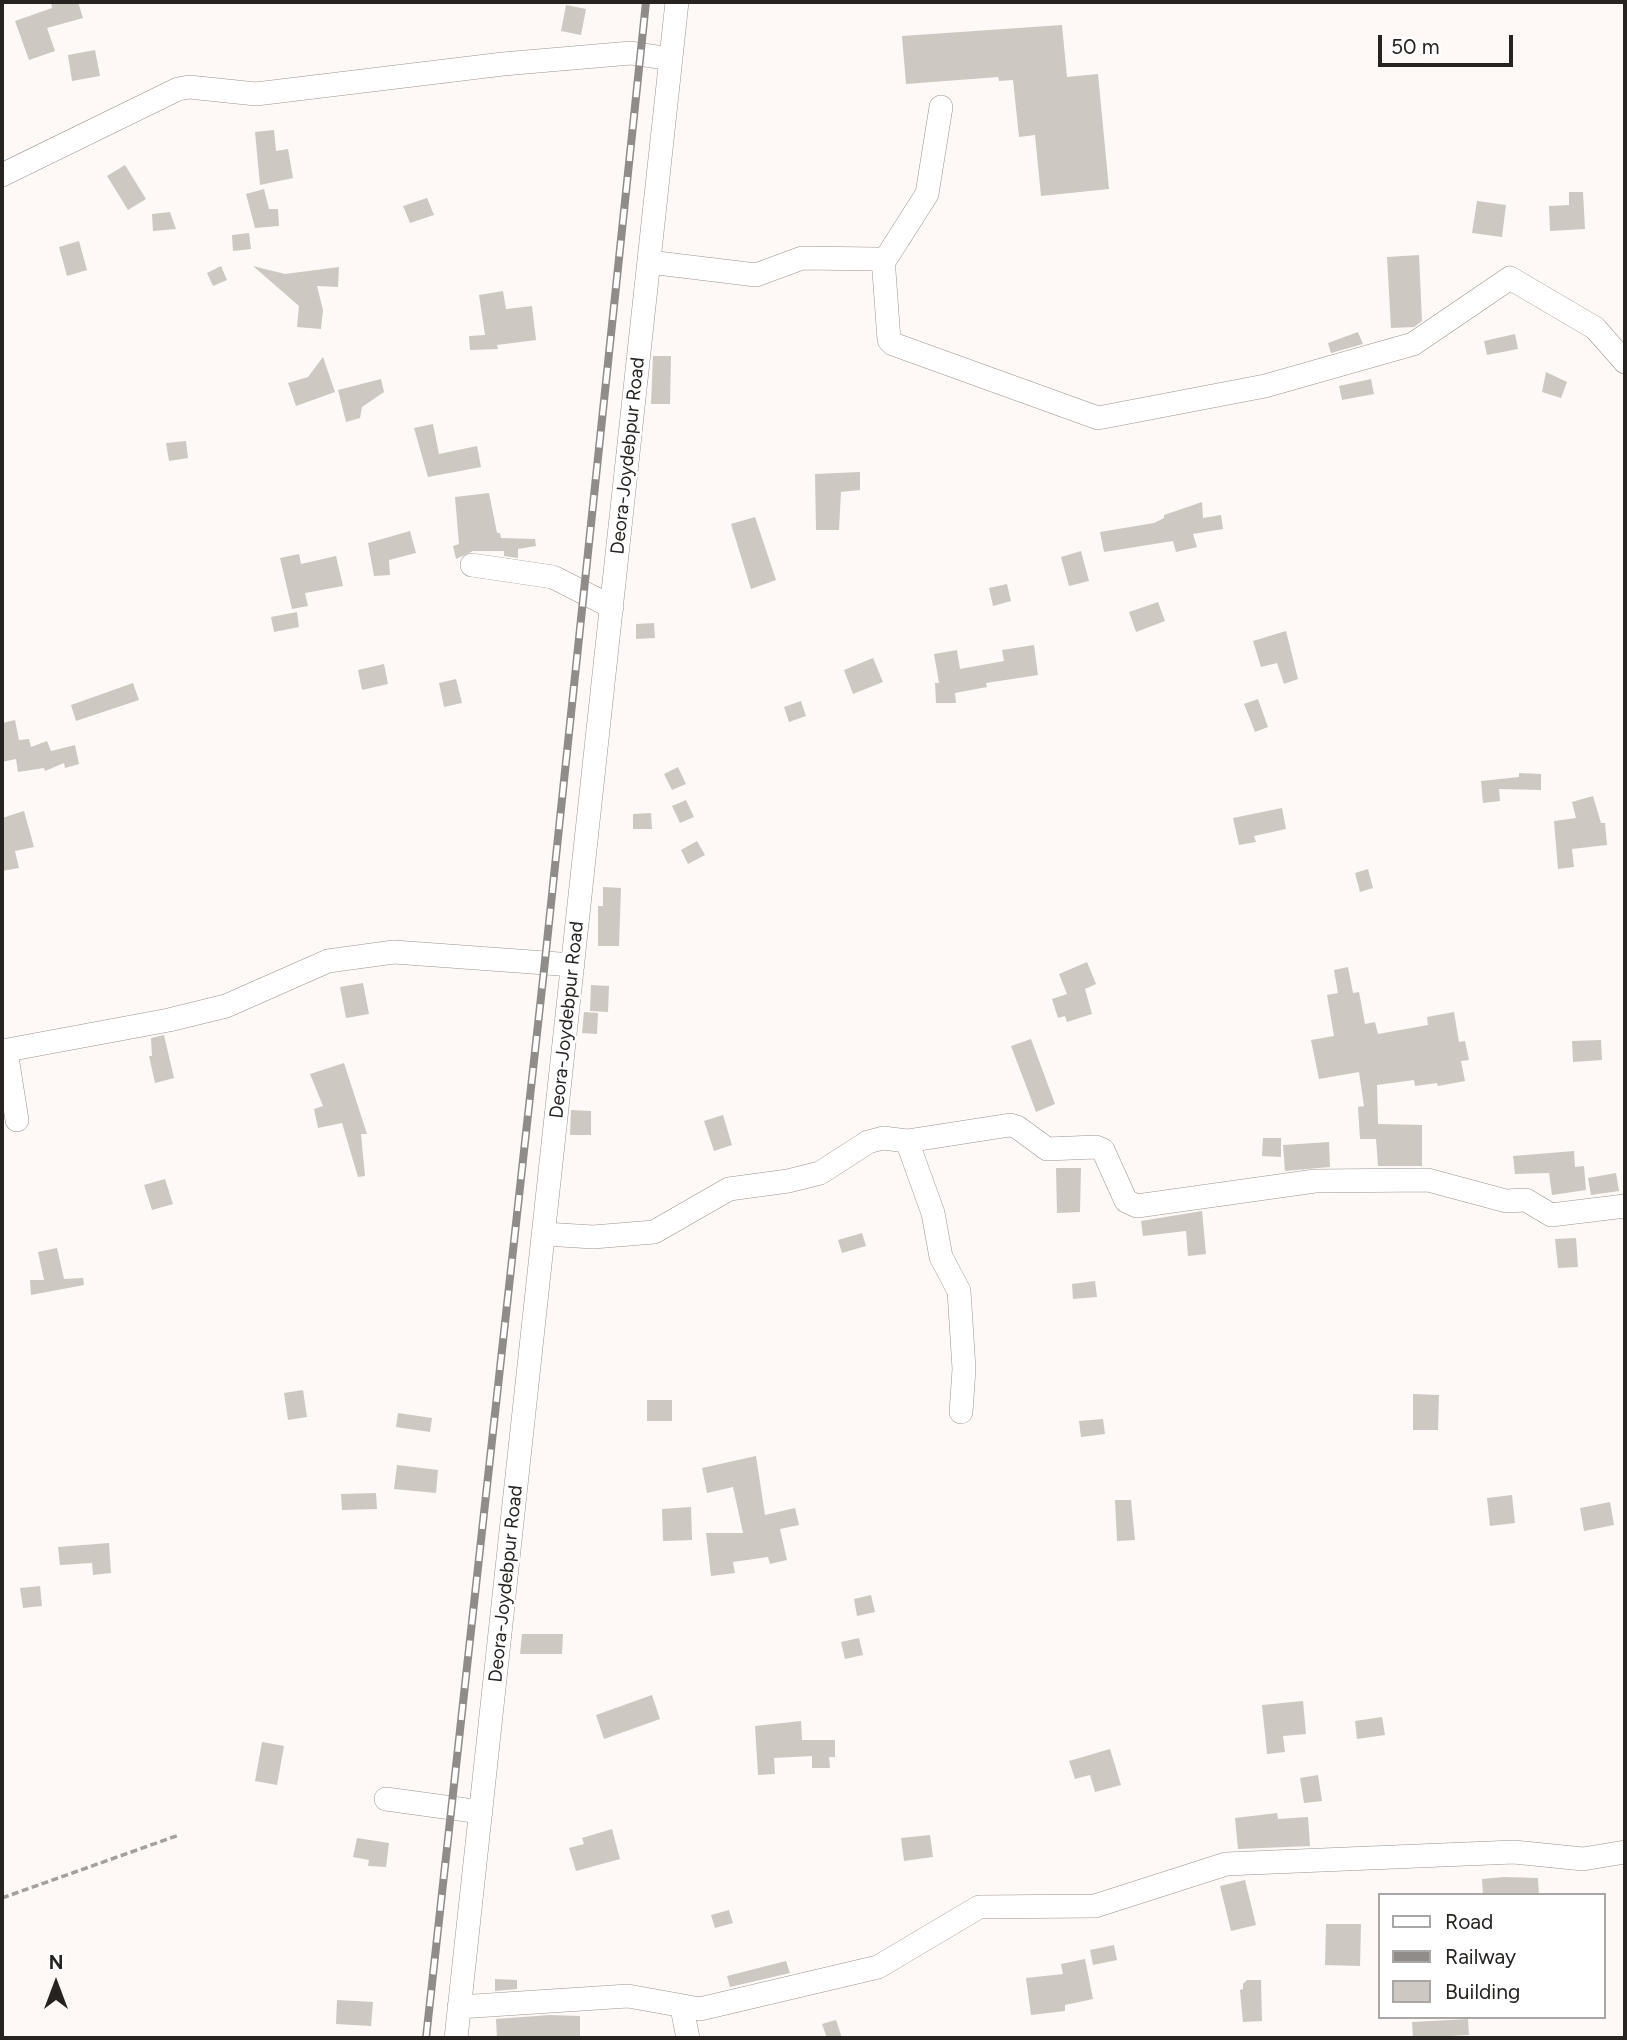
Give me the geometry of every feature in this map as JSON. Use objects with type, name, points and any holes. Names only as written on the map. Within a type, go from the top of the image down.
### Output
[{"type":"street","name":"Deora-Joydebpur Road","points":[[456,2038],[677,2]]},
{"type":"street","points":[[2,174],[178,89],[189,87],[256,94],[503,64],[631,53],[671,59]]},
{"type":"street","points":[[941,107],[928,194],[883,263],[888,340],[893,344],[1098,418],[1265,386],[1413,344],[1510,278],[1595,328],[1625,362]]},
{"type":"street","points":[[649,262],[756,275],[802,258],[877,259],[883,263]]},
{"type":"street","points":[[472,565],[553,577],[612,607]]},
{"type":"street","points":[[17,1120],[4,1051],[169,1020],[226,1006],[328,961],[394,952],[573,965]]},
{"type":"street","points":[[545,1234],[593,1237],[654,1232],[736,1186],[803,1178],[820,1173],[868,1142],[883,1138],[907,1141],[1010,1125],[1017,1127],[1047,1149],[1096,1147],[1107,1155],[1126,1201],[1137,1206],[1315,1181],[1415,1180],[1433,1180],[1506,1201],[1526,1200],[1550,1215],[1625,1206]]},
{"type":"street","points":[[907,1141],[933,1213],[941,1256],[959,1291],[964,1369],[961,1412]]},
{"type":"street","points":[[386,1799],[481,1812]]},
{"type":"street","points":[[459,2007],[628,1996],[682,2008],[700,2009],[878,1967],[979,1907],[1095,1906],[1226,1864],[1514,1852],[1583,1859],[1625,1852]]},
{"type":"street","points":[[682,2008],[688,2038]]},
{"type":"path","points":[[2,1898],[179,1835]]},
{"type":"building","points":[[51,2],[78,2],[83,18],[47,28],[55,51],[29,60],[15,21],[52,8]]},
{"type":"building","points":[[566,5],[586,9],[581,35],[561,31]]},
{"type":"building","points":[[1062,25],[1067,77],[1098,74],[1109,189],[1041,196],[1035,135],[1019,137],[1013,80],[999,81],[998,77],[906,84],[902,36]]},
{"type":"building","points":[[95,50],[100,76],[72,81],[68,55]]},
{"type":"building","points":[[274,130],[276,151],[288,149],[293,178],[260,185],[255,132]]},
{"type":"building","points":[[125,165],[146,199],[128,210],[107,176]]},
{"type":"building","points":[[264,189],[269,209],[278,209],[279,226],[255,228],[246,194]]},
{"type":"building","points":[[1569,192],[1583,192],[1585,229],[1550,231],[1549,206],[1569,205]]},
{"type":"building","points":[[427,198],[434,215],[410,223],[403,206]]},
{"type":"building","points":[[1477,201],[1506,205],[1502,237],[1472,233]]},
{"type":"building","points":[[170,212],[176,229],[153,231],[152,214]]},
{"type":"building","points":[[249,233],[251,249],[233,251],[232,235]]},
{"type":"building","points":[[79,241],[87,270],[67,276],[59,247]]},
{"type":"building","points":[[1419,255],[1422,321],[1414,327],[1391,328],[1387,257]]},
{"type":"building","points":[[221,266],[227,280],[213,286],[207,273]]},
{"type":"building","points":[[253,266],[285,274],[339,267],[338,287],[317,286],[323,310],[321,329],[297,327],[299,306]]},
{"type":"building","points":[[503,291],[506,309],[532,306],[536,340],[497,345],[498,349],[470,350],[469,336],[485,335],[479,295]]},
{"type":"building","points":[[1358,332],[1363,344],[1331,353],[1328,343]]},
{"type":"building","points":[[1515,334],[1518,349],[1487,355],[1484,341]]},
{"type":"building","points":[[653,356],[671,356],[670,404],[651,404]]},
{"type":"building","points":[[323,357],[335,392],[296,406],[288,383],[308,377]]},
{"type":"building","points":[[1546,372],[1567,382],[1561,398],[1542,392]]},
{"type":"building","points":[[381,379],[384,392],[362,407],[360,418],[346,422],[338,390]]},
{"type":"building","points":[[1371,379],[1374,394],[1342,400],[1339,386]]},
{"type":"building","points":[[433,424],[439,454],[477,446],[481,467],[428,477],[414,428]]},
{"type":"building","points":[[186,441],[188,458],[169,461],[166,443]]},
{"type":"building","points":[[860,472],[860,490],[841,492],[839,530],[816,530],[815,474]]},
{"type":"building","points":[[489,493],[497,533],[500,533],[501,538],[535,539],[536,546],[518,549],[518,558],[504,556],[504,551],[473,551],[456,559],[453,546],[459,544],[455,497]]},
{"type":"building","points":[[1202,502],[1203,518],[1221,515],[1223,529],[1193,534],[1197,547],[1176,552],[1173,541],[1104,552],[1100,532],[1154,523],[1164,518],[1164,515]]},
{"type":"building","points":[[755,517],[776,580],[751,589],[731,524]]},
{"type":"building","points":[[410,531],[416,553],[389,560],[390,575],[374,576],[368,543]]},
{"type":"building","points":[[1081,551],[1089,581],[1069,586],[1061,557]]},
{"type":"building","points":[[299,554],[301,564],[336,556],[343,586],[305,593],[308,606],[292,609],[280,558]]},
{"type":"building","points":[[1007,584],[1011,601],[993,606],[989,588]]},
{"type":"building","points":[[1158,602],[1165,621],[1136,632],[1129,612]]},
{"type":"building","points":[[297,612],[299,627],[274,632],[271,617]]},
{"type":"building","points":[[654,623],[655,638],[636,639],[636,624]]},
{"type":"building","points":[[1286,631],[1298,679],[1284,684],[1277,663],[1261,667],[1253,641]]},
{"type":"building","points":[[1034,645],[1038,675],[986,683],[987,687],[955,693],[956,703],[936,703],[935,683],[939,683],[934,654],[957,650],[960,669],[1004,661],[1002,650]]},
{"type":"building","points":[[873,658],[883,682],[853,694],[844,670]]},
{"type":"building","points":[[384,664],[388,684],[362,690],[358,670]]},
{"type":"building","points":[[456,679],[462,703],[444,707],[439,683]]},
{"type":"building","points":[[133,683],[139,700],[76,721],[71,705]]},
{"type":"building","points":[[1258,699],[1268,727],[1255,732],[1244,704]]},
{"type":"building","points":[[801,701],[806,716],[789,722],[784,707]]},
{"type":"building","points":[[15,720],[19,740],[29,739],[31,747],[47,741],[51,751],[75,745],[79,764],[65,768],[64,763],[45,771],[44,768],[18,772],[16,759],[2,762],[2,723]]},
{"type":"building","points":[[678,767],[686,784],[672,790],[664,774]]},
{"type":"building","points":[[1519,773],[1541,774],[1541,790],[1499,789],[1500,801],[1483,803],[1481,781],[1519,777]]},
{"type":"building","points":[[1593,796],[1601,823],[1605,823],[1607,845],[1572,849],[1574,867],[1558,869],[1554,821],[1576,818],[1572,802]]},
{"type":"building","points":[[686,800],[694,817],[680,823],[672,806]]},
{"type":"building","points":[[1282,808],[1286,829],[1254,836],[1256,842],[1239,845],[1233,818]]},
{"type":"building","points":[[24,811],[34,847],[15,851],[19,868],[2,871],[2,818]]},
{"type":"building","points":[[651,813],[652,829],[633,829],[633,814]]},
{"type":"building","points":[[697,841],[705,855],[688,864],[681,850]]},
{"type":"building","points":[[1368,869],[1373,888],[1360,892],[1355,873]]},
{"type":"building","points":[[603,887],[621,888],[619,946],[598,946],[598,906],[603,906]]},
{"type":"building","points":[[1087,962],[1096,984],[1085,989],[1092,1014],[1067,1022],[1065,1016],[1058,1018],[1052,999],[1067,994],[1059,974]]},
{"type":"building","points":[[1348,967],[1353,993],[1359,992],[1365,1024],[1375,1022],[1378,1034],[1428,1025],[1427,1017],[1454,1012],[1459,1042],[1465,1041],[1469,1060],[1461,1061],[1465,1081],[1438,1086],[1437,1083],[1415,1086],[1414,1080],[1377,1085],[1378,1124],[1422,1125],[1422,1166],[1378,1166],[1376,1139],[1360,1139],[1358,1107],[1364,1106],[1359,1072],[1319,1079],[1311,1040],[1334,1036],[1327,995],[1338,993],[1334,970]]},
{"type":"building","points":[[363,983],[369,1014],[346,1018],[340,987]]},
{"type":"building","points":[[591,985],[609,986],[608,1012],[590,1011]]},
{"type":"building","points":[[584,1012],[598,1013],[597,1034],[582,1033]]},
{"type":"building","points":[[164,1035],[174,1078],[155,1083],[149,1056],[152,1056],[151,1038]]},
{"type":"building","points":[[1031,1039],[1055,1104],[1036,1112],[1011,1046]]},
{"type":"building","points":[[1601,1040],[1602,1060],[1573,1062],[1572,1041]]},
{"type":"building","points":[[344,1063],[367,1134],[361,1134],[365,1176],[358,1177],[342,1123],[318,1128],[314,1109],[323,1106],[310,1074]]},
{"type":"building","points":[[571,1110],[591,1111],[591,1135],[570,1135]]},
{"type":"building","points":[[723,1115],[732,1145],[714,1151],[704,1121]]},
{"type":"building","points":[[1263,1138],[1281,1138],[1281,1157],[1262,1156]]},
{"type":"building","points":[[1329,1142],[1330,1167],[1285,1171],[1283,1145]]},
{"type":"building","points":[[1574,1151],[1575,1167],[1584,1166],[1586,1190],[1552,1195],[1549,1173],[1515,1174],[1513,1156]]},
{"type":"building","points":[[1056,1168],[1081,1168],[1080,1212],[1057,1213]]},
{"type":"building","points":[[1616,1173],[1619,1191],[1591,1195],[1588,1178]]},
{"type":"building","points":[[165,1179],[173,1204],[152,1210],[144,1185]]},
{"type":"building","points":[[1202,1211],[1206,1254],[1188,1256],[1186,1231],[1143,1236],[1141,1221]]},
{"type":"building","points":[[862,1233],[866,1246],[842,1253],[838,1240]]},
{"type":"building","points":[[1576,1238],[1578,1267],[1558,1268],[1555,1239]]},
{"type":"building","points":[[57,1248],[64,1279],[83,1278],[84,1285],[31,1295],[30,1280],[44,1280],[38,1252]]},
{"type":"building","points":[[1095,1281],[1097,1297],[1073,1299],[1072,1284]]},
{"type":"building","points":[[303,1390],[307,1417],[288,1420],[284,1393]]},
{"type":"building","points":[[1413,1394],[1439,1395],[1438,1430],[1413,1430]]},
{"type":"building","points":[[647,1400],[672,1400],[672,1421],[647,1421]]},
{"type":"building","points":[[398,1413],[432,1418],[430,1432],[396,1427]]},
{"type":"building","points":[[1103,1419],[1105,1434],[1081,1437],[1079,1421]]},
{"type":"building","points":[[756,1456],[765,1515],[795,1508],[799,1525],[780,1529],[787,1560],[770,1564],[768,1557],[733,1562],[735,1573],[711,1576],[706,1533],[743,1533],[733,1487],[707,1493],[702,1468]]},
{"type":"building","points":[[397,1465],[438,1470],[436,1493],[394,1489]]},
{"type":"building","points":[[376,1493],[377,1509],[342,1510],[341,1494]]},
{"type":"building","points":[[1512,1495],[1515,1523],[1490,1526],[1487,1498]]},
{"type":"building","points":[[1115,1500],[1131,1500],[1135,1540],[1117,1541]]},
{"type":"building","points":[[1610,1502],[1614,1525],[1584,1531],[1580,1508]]},
{"type":"building","points":[[691,1507],[692,1540],[663,1541],[662,1509]]},
{"type":"building","points":[[109,1543],[111,1573],[93,1575],[92,1563],[60,1565],[58,1547]]},
{"type":"building","points":[[40,1586],[42,1606],[23,1608],[20,1588]]},
{"type":"building","points":[[871,1595],[875,1612],[857,1616],[854,1599]]},
{"type":"building","points":[[522,1634],[563,1634],[562,1654],[520,1654]]},
{"type":"building","points":[[859,1638],[863,1655],[845,1659],[841,1642]]},
{"type":"building","points":[[652,1695],[660,1719],[604,1739],[596,1715]]},
{"type":"building","points":[[1303,1701],[1306,1734],[1283,1736],[1285,1752],[1267,1754],[1262,1705]]},
{"type":"building","points":[[1382,1717],[1385,1735],[1357,1739],[1355,1721]]},
{"type":"building","points":[[801,1721],[802,1740],[835,1740],[835,1757],[829,1757],[830,1768],[812,1768],[812,1756],[774,1758],[775,1774],[758,1775],[755,1726]]},
{"type":"building","points":[[262,1742],[284,1746],[277,1785],[255,1781]]},
{"type":"building","points":[[1110,1749],[1121,1785],[1095,1792],[1090,1775],[1075,1779],[1069,1761]]},
{"type":"building","points":[[1318,1775],[1322,1801],[1304,1803],[1300,1778]]},
{"type":"building","points":[[1277,1813],[1278,1819],[1308,1817],[1310,1846],[1238,1849],[1235,1818]]},
{"type":"building","points":[[612,1829],[620,1859],[576,1871],[569,1848],[584,1844],[582,1838]]},
{"type":"building","points":[[930,1835],[933,1857],[904,1861],[901,1838]]},
{"type":"building","points":[[357,1838],[389,1843],[386,1867],[368,1866],[369,1860],[353,1857]]},
{"type":"building","points":[[1538,1878],[1539,1893],[1483,1893],[1482,1879]]},
{"type":"building","points":[[1245,1880],[1256,1925],[1231,1931],[1220,1886]]},
{"type":"building","points":[[729,1910],[733,1923],[715,1928],[711,1915]]},
{"type":"building","points":[[1326,1924],[1361,1924],[1360,1966],[1325,1965]]},
{"type":"building","points":[[1114,1945],[1117,1960],[1093,1965],[1090,1950]]},
{"type":"building","points":[[1085,1959],[1093,1999],[1065,2005],[1065,2011],[1031,2015],[1026,1978],[1063,1974],[1061,1964]]},
{"type":"building","points":[[786,1961],[790,1973],[730,1987],[727,1976]]},
{"type":"building","points":[[495,1979],[517,1980],[517,1989],[495,1991]]},
{"type":"building","points":[[1247,1980],[1261,1980],[1262,2021],[1243,2022],[1240,1990]]},
{"type":"building","points":[[337,2000],[373,2002],[371,2026],[336,2024]]},
{"type":"building","points":[[580,2016],[580,2038],[497,2038],[496,2019]]},
{"type":"building","points":[[1468,2019],[1469,2035],[1413,2038],[1412,2022]]},
{"type":"building","points":[[836,2020],[842,2038],[827,2038],[822,2024]]},
{"type":"railway","points":[[426,2038],[545,961],[646,2]]}]
